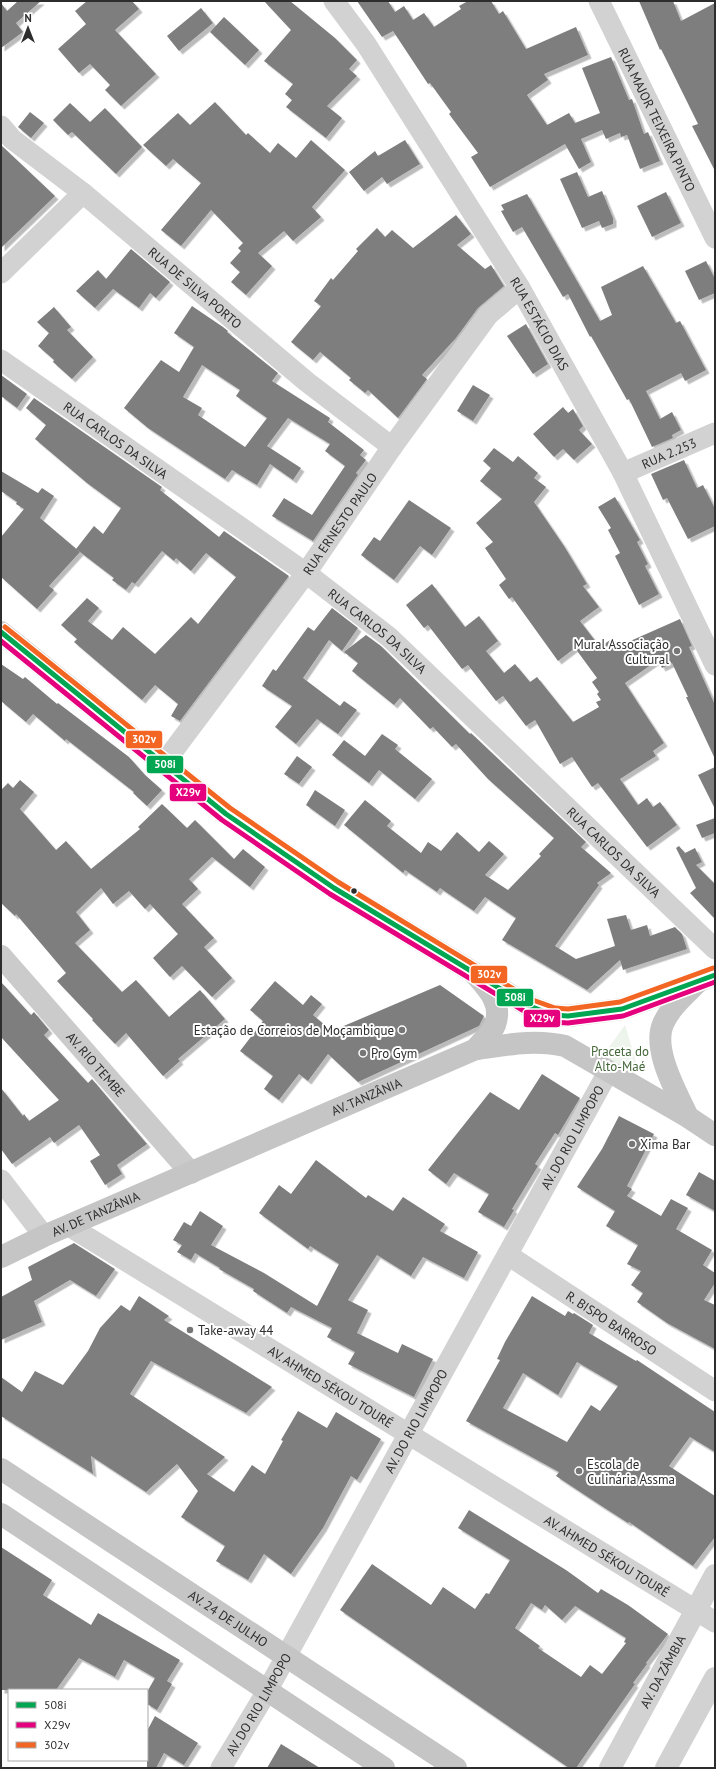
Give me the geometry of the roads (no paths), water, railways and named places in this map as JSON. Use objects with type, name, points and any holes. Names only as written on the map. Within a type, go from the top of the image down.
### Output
[{"type":"main road","points":[[1,632],[226,814],[334,888],[527,1005],[553,1015],[568,1016],[622,1009],[707,978]]},
{"type":"main road","name":"AV. RIO TEMBE","points":[[1,956],[191,1173]]},
{"type":"main road","points":[[474,973],[494,996],[496,1010],[495,1025],[476,1049]]},
{"type":"main road","points":[[688,1117],[668,1073],[661,1050],[663,1025],[675,1005],[707,978]]},
{"type":"main road","name":"AV. TANZÂNIA","points":[[191,1173],[476,1049],[526,1043],[548,1042],[565,1046],[688,1117],[715,1135]]},
{"type":"main road","name":"AV. DE TANZÂNIA","points":[[1,1258],[44,1236],[191,1173]]},
{"type":"main road","name":"AV. 24 DE JULHO","points":[[1,1469],[456,1768]]},
{"type":"main road","points":[[1,1514],[384,1768]]},
{"type":"street","name":"RUA ESTÁCIO DIAS","points":[[334,1],[366,44],[520,288],[623,473],[715,665]]},
{"type":"street","name":"RUA MAJOR TEIXEIRA PINTO","points":[[599,1],[709,212],[715,238]]},
{"type":"street","name":"RUA DE SILVA PORTO","points":[[1,126],[12,139],[82,193],[307,382],[392,447]]},
{"type":"street","points":[[1,273],[82,193]]},
{"type":"street","name":"RUA ERNESTO PAULO","points":[[164,763],[306,573],[392,447],[488,315],[520,288]]},
{"type":"street","name":"RUA CARLOS DA SILVA","points":[[1,360],[306,573],[389,637],[715,949]]},
{"type":"street","name":"RUA 2.253","points":[[623,473],[715,432]]},
{"type":"street","name":"AV. DO RIO LIMPOPO","points":[[221,1768],[267,1691],[608,1072]]},
{"type":"street","points":[[1,1180],[44,1236]]},
{"type":"street","name":"AV. AHMED SÉKOU TOURÉ","points":[[69,1226],[407,1435],[715,1622]]},
{"type":"street","name":"R. BISPO BARROSO","points":[[508,1255],[715,1391]]},
{"type":"street","name":"AV. DA ZÂMBIA","points":[[610,1768],[715,1575]]},
{"type":"street","points":[[666,1768],[715,1678]]},
{"type":"place","name":"Mural Associação Cultural","points":[[677,651]]},
{"type":"place","name":"Estação de Correios de Moçambique","points":[[402,1030]]},
{"type":"place","name":"Pro Gym","points":[[363,1053]]},
{"type":"place","name":"Xima Bar","points":[[632,1144]]},
{"type":"place","name":"Take-away 44","points":[[190,1330]]},
{"type":"place","name":"Escola de Culinária Assma","points":[[579,1471]]},
{"type":"park label","name":"Praceta do Alto-Maé","points":[[620,1058]]}]
